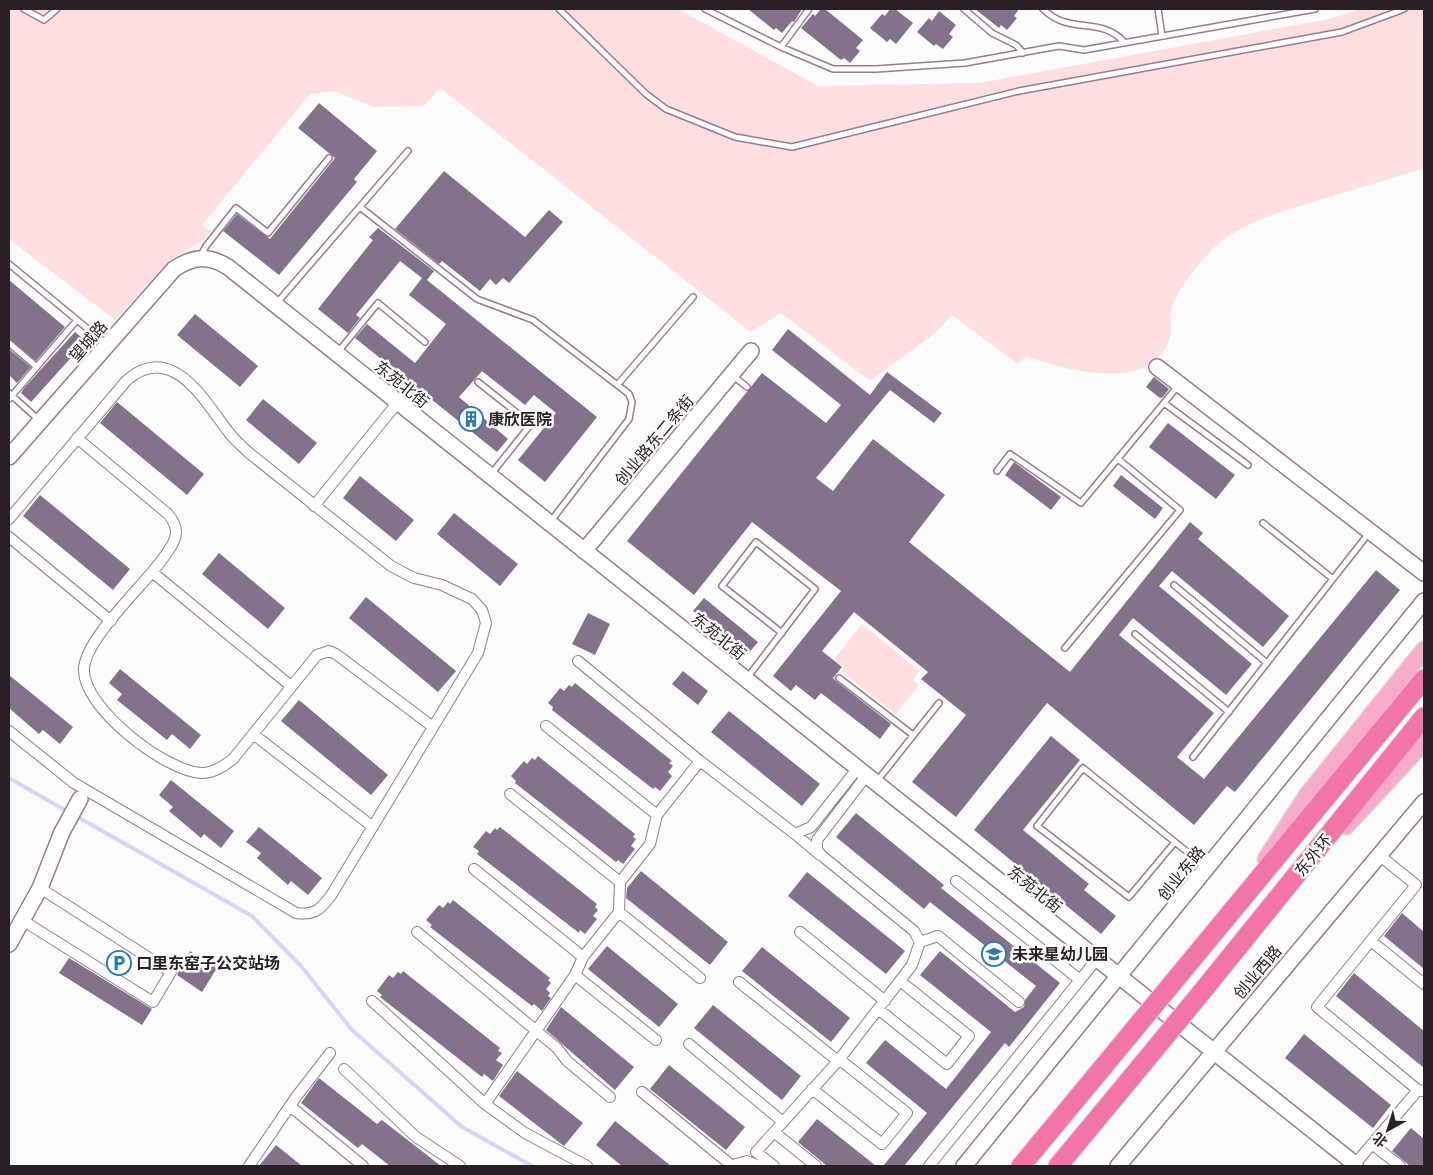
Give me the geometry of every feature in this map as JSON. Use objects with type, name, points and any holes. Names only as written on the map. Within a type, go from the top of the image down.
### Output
[{"type":"highway","name":"东外环","points":[[1021,1166],[1424,679]]},
{"type":"highway","name":"东外环","points":[[1058,1166],[1201,993],[1424,717]]},
{"type":"main road","points":[[1235,907],[1308,794],[1424,650]]},
{"type":"main road","points":[[1257,924],[1424,742]]},
{"type":"street","name":"东苑北街","points":[[200,258],[214,259],[228,267],[276,304],[1096,960],[1356,1164]]},
{"type":"street","name":"望城路","points":[[9,457],[174,269],[186,261],[200,258]]},
{"type":"street","name":"创业路东二条街","points":[[584,551],[751,351]]},
{"type":"street","points":[[9,519],[134,374],[157,366],[173,370],[204,397],[231,436],[314,506],[392,566],[414,578],[458,592],[472,599],[482,610],[486,623],[482,644],[373,827],[326,904],[308,915],[296,913],[83,794],[9,731]]},
{"type":"street","points":[[1157,367],[1424,573]]},
{"type":"street","points":[[314,506],[398,402]]},
{"type":"street","points":[[77,438],[168,514],[174,522],[175,539],[152,572],[98,636],[87,656],[85,680],[97,704],[108,716],[162,759],[188,771],[204,773],[214,770],[233,759],[317,655],[329,651],[336,654],[433,727]]},
{"type":"street","points":[[9,537],[111,621]]},
{"type":"street","points":[[152,572],[291,686]]},
{"type":"street","name":"创业东路","points":[[964,1166],[1119,978],[1424,601]]},
{"type":"street","points":[[578,661],[700,761],[795,834],[914,931],[920,942],[915,960],[882,1005],[838,1060],[747,1160],[730,1166],[642,1092]]},
{"type":"street","points":[[546,726],[657,815]]},
{"type":"street","points":[[253,734],[373,827]]},
{"type":"street","points":[[484,1104],[575,975],[583,957],[619,912],[620,882],[650,844],[657,815],[700,761]]},
{"type":"street","points":[[795,834],[811,827],[866,776]]},
{"type":"street","points":[[821,856],[817,849],[817,840],[866,776]]},
{"type":"street","points":[[9,944],[40,888],[62,832],[83,794]]},
{"type":"street","points":[[510,794],[620,882]]},
{"type":"street","name":"创业西路","points":[[1118,1166],[1424,802]]},
{"type":"street","points":[[1356,1164],[1421,1091],[1317,1007],[1416,885],[1379,855]]},
{"type":"street","points":[[474,869],[583,957]]},
{"type":"street","points":[[956,881],[1080,980]]},
{"type":"street","points":[[22,920],[153,1002],[172,972],[40,888]]},
{"type":"street","points":[[619,912],[700,978]]},
{"type":"street","points":[[416,932],[536,1031],[610,1097]]},
{"type":"street","points":[[800,932],[947,1064],[969,1036],[900,981]]},
{"type":"street","points":[[920,942],[938,936],[1019,1002]]},
{"type":"street","points":[[1371,940],[1424,984]]},
{"type":"street","points":[[929,1166],[1096,960]]},
{"type":"street","points":[[575,975],[656,1040]]},
{"type":"street","points":[[739,982],[907,1113],[882,1144],[812,1089]]},
{"type":"street","points":[[372,1001],[484,1104],[525,1133],[587,1166]]},
{"type":"street","points":[[688,1044],[783,1122]]},
{"type":"street","points":[[249,1166],[290,1106],[330,1053]]},
{"type":"street","points":[[344,1069],[416,1137],[456,1165]]},
{"type":"street","points":[[290,1106],[363,1166]]},
{"type":"street","points":[[774,1132],[816,1166]]},
{"type":"street","points":[[1372,1144],[1400,1166]]},
{"type":"street","points":[[756,1152],[774,1166]]},
{"type":"street","points":[[747,1160],[759,1166]]},
{"type":"lane","points":[[24,9],[44,20],[57,9]]},
{"type":"lane","points":[[559,9],[646,94],[666,109],[735,137],[792,147],[1019,91],[1342,32],[1404,9]]},
{"type":"lane","points":[[705,9],[781,47],[833,68],[876,69],[965,63],[1059,46],[1084,50],[1315,9]]},
{"type":"lane","points":[[781,47],[809,9]]},
{"type":"lane","points":[[964,9],[992,33],[1016,46],[1023,53]]},
{"type":"lane","points":[[1043,9],[1058,21],[1076,25],[1095,26],[1117,34],[1125,43]]},
{"type":"lane","points":[[1158,9],[1162,36]]},
{"type":"lane","points":[[276,304],[408,151]]},
{"type":"lane","points":[[200,258],[206,246],[236,208],[268,234],[329,158]]},
{"type":"lane","points":[[360,207],[477,299],[494,307],[534,320],[629,394],[632,402],[629,419],[549,523]]},
{"type":"lane","points":[[9,264],[107,345]]},
{"type":"lane","points":[[618,384],[693,297]]},
{"type":"lane","points":[[337,354],[378,303],[425,342]]},
{"type":"lane","points":[[40,421],[10,396],[77,320]]},
{"type":"lane","points":[[9,343],[37,366]]},
{"type":"lane","points":[[731,374],[747,388]]},
{"type":"lane","points":[[478,382],[531,424],[490,476]]},
{"type":"lane","points":[[997,471],[1010,454],[1081,503],[1180,384]]},
{"type":"lane","points":[[1164,403],[1248,465]]},
{"type":"lane","points":[[1066,648],[1180,510],[1118,459]]},
{"type":"lane","points":[[1263,523],[1333,579]]},
{"type":"lane","points":[[1193,756],[1371,532]]},
{"type":"lane","points":[[746,680],[782,633],[815,589],[756,542],[722,586],[782,633]]},
{"type":"lane","points":[[1174,586],[1267,662]]},
{"type":"lane","points":[[1135,634],[1228,712]]},
{"type":"lane","points":[[839,678],[913,735]]},
{"type":"lane","points":[[866,776],[913,735],[938,703]]},
{"type":"lane","points":[[1175,842],[1129,898],[1037,826],[1083,768],[1208,868]]},
{"type":"shaded area","points":[[9,9],[678,9],[818,86],[979,83],[1329,19],[1361,9],[1424,9],[1424,168],[1256,221],[1222,241],[1200,263],[1178,293],[1171,310],[1170,336],[1161,354],[1147,366],[1128,372],[1107,373],[1063,367],[1026,356],[1018,364],[952,315],[934,334],[870,381],[781,313],[751,332],[440,88],[424,106],[374,107],[334,91],[310,94],[202,225],[211,232],[203,240],[174,258],[115,320],[9,239]]},
{"type":"shaded area","points":[[862,624],[920,671],[913,680],[919,685],[896,714],[841,671],[844,667],[834,659]]},
{"type":"building","points":[[748,9],[802,9],[794,22],[792,21],[782,33],[776,28],[774,30]]},
{"type":"building","points":[[821,9],[825,9],[863,40],[856,48],[860,51],[850,63],[844,58],[841,60],[801,28],[813,14],[815,16]]},
{"type":"building","points":[[890,9],[895,9],[913,23],[896,44],[890,39],[887,42],[870,28],[882,14],[885,16]]},
{"type":"building","points":[[975,9],[1019,9],[1014,16],[1017,18],[1007,30],[1001,25],[999,28]]},
{"type":"building","points":[[939,11],[956,25],[949,34],[953,37],[943,49],[936,44],[934,46],[917,32],[929,18],[932,21]]},
{"type":"building","points":[[319,103],[377,151],[354,179],[357,182],[279,275],[223,231],[237,214],[270,239],[335,158],[298,128]]},
{"type":"building","points":[[444,171],[525,237],[549,210],[563,222],[509,283],[503,278],[496,285],[490,279],[480,291],[442,261],[439,264],[395,229]]},
{"type":"building","points":[[378,228],[434,271],[427,280],[597,417],[545,482],[518,460],[556,413],[534,395],[525,405],[482,371],[459,397],[508,439],[497,452],[355,338],[367,324],[415,363],[446,324],[409,295],[422,278],[400,261],[356,315],[360,318],[348,333],[318,309],[373,240],[369,237]]},
{"type":"building","points":[[9,280],[65,327],[36,361],[9,339]]},
{"type":"building","points":[[195,314],[258,366],[240,387],[177,335]]},
{"type":"building","points":[[788,329],[870,395],[887,372],[942,413],[934,423],[890,390],[816,478],[833,491],[873,439],[945,495],[909,542],[1070,672],[1190,522],[1203,533],[1198,539],[1289,616],[1263,647],[1172,571],[1159,586],[1252,664],[1226,695],[1133,618],[1119,635],[1214,713],[1177,757],[1204,779],[1376,570],[1400,590],[1235,792],[1227,786],[1194,825],[1047,703],[956,817],[912,782],[966,715],[921,679],[928,672],[854,612],[822,651],[842,667],[833,678],[891,724],[880,739],[821,693],[815,700],[796,685],[791,691],[773,676],[841,591],[752,522],[694,595],[627,541],[762,373],[826,423],[841,405],[772,350]]},
{"type":"building","points":[[75,332],[86,341],[31,402],[21,393],[24,388]]},
{"type":"building","points":[[9,349],[31,367],[17,383],[9,375]]},
{"type":"building","points":[[1154,377],[1169,389],[1163,397],[1160,398],[1146,387]]},
{"type":"building","points":[[263,399],[317,443],[299,464],[246,420]]},
{"type":"building","points":[[117,402],[204,474],[187,495],[100,423]]},
{"type":"building","points":[[1168,423],[1235,475],[1216,499],[1149,447]]},
{"type":"building","points":[[1014,462],[1061,497],[1051,510],[1005,475]]},
{"type":"building","points":[[1121,475],[1163,508],[1155,519],[1113,486]]},
{"type":"building","points":[[360,476],[414,520],[396,541],[343,498]]},
{"type":"building","points":[[40,495],[130,569],[113,590],[23,516]]},
{"type":"building","points":[[454,513],[518,564],[500,586],[437,534]]},
{"type":"building","points":[[219,553],[285,608],[268,629],[202,574]]},
{"type":"building","points":[[366,597],[456,671],[438,692],[349,618]]},
{"type":"building","points":[[704,598],[758,642],[747,655],[693,611]]},
{"type":"building","points":[[588,613],[610,624],[595,655],[572,644]]},
{"type":"building","points":[[120,669],[201,735],[190,749],[172,734],[167,740],[117,700],[122,694],[109,683]]},
{"type":"building","points":[[683,671],[708,691],[698,705],[672,684]]},
{"type":"building","points":[[9,675],[73,727],[60,744],[43,730],[39,734],[9,708]]},
{"type":"building","points":[[575,683],[672,761],[669,763],[673,766],[668,772],[672,776],[660,791],[655,787],[653,789],[552,710],[553,707],[548,703],[560,688],[564,691],[569,685],[572,687]]},
{"type":"building","points":[[299,700],[388,775],[371,795],[281,721]]},
{"type":"building","points":[[729,711],[820,784],[802,806],[711,732]]},
{"type":"building","points":[[1051,736],[1080,760],[1023,830],[1089,884],[1084,890],[1116,916],[1101,934],[974,830]]},
{"type":"building","points":[[538,756],[635,834],[633,837],[636,839],[631,846],[635,849],[623,864],[618,860],[616,862],[515,783],[516,781],[511,776],[524,761],[527,764],[532,758],[535,760]]},
{"type":"building","points":[[171,780],[234,831],[221,848],[204,834],[201,838],[169,811],[173,807],[159,795]]},
{"type":"building","points":[[856,813],[944,885],[941,888],[1060,983],[1009,1047],[1005,1043],[904,1166],[883,1166],[927,1113],[866,1063],[885,1040],[946,1089],[991,1032],[920,975],[940,951],[1015,1012],[1024,1007],[1025,1000],[1036,986],[930,902],[924,909],[836,837]]},
{"type":"building","points":[[259,827],[322,878],[308,895],[291,881],[288,885],[257,858],[261,853],[246,842]]},
{"type":"building","points":[[500,827],[597,904],[595,907],[598,910],[593,916],[597,919],[585,934],[580,930],[579,933],[477,854],[479,851],[473,847],[486,831],[490,834],[495,828],[497,830]]},
{"type":"building","points":[[641,871],[728,942],[710,965],[626,898],[627,888]]},
{"type":"building","points":[[807,872],[905,951],[886,974],[788,896]]},
{"type":"building","points":[[453,900],[550,978],[548,980],[551,983],[546,989],[550,993],[548,996],[551,998],[542,1011],[534,1004],[532,1006],[430,927],[432,925],[426,920],[439,905],[443,908],[448,902],[450,904]]},
{"type":"building","points":[[1402,913],[1424,932],[1424,969],[1384,936]]},
{"type":"building","points":[[607,946],[678,1004],[659,1027],[588,969]]},
{"type":"building","points":[[762,947],[850,1018],[831,1042],[742,971]]},
{"type":"building","points":[[190,951],[217,968],[202,992],[177,975]]},
{"type":"building","points":[[69,958],[152,1009],[142,1025],[59,973]]},
{"type":"building","points":[[403,971],[500,1048],[498,1051],[502,1053],[496,1060],[503,1065],[493,1081],[484,1074],[482,1077],[380,997],[382,995],[377,991],[389,975],[393,978],[398,972],[401,974]]},
{"type":"building","points":[[1354,973],[1424,1031],[1424,1068],[1336,996]]},
{"type":"building","points":[[713,1005],[801,1076],[782,1100],[694,1028]]},
{"type":"building","points":[[561,1007],[634,1067],[615,1090],[546,1030]]},
{"type":"building","points":[[1304,1034],[1391,1105],[1373,1128],[1285,1058]]},
{"type":"building","points":[[669,1065],[745,1127],[726,1150],[650,1089]]},
{"type":"building","points":[[517,1071],[583,1123],[564,1146],[499,1096]]},
{"type":"building","points":[[319,1078],[377,1124],[382,1120],[441,1166],[390,1166],[362,1144],[358,1148],[301,1103]]},
{"type":"building","points":[[817,1119],[876,1166],[827,1166],[798,1142]]},
{"type":"building","points":[[615,1121],[671,1166],[622,1166],[596,1145]]},
{"type":"building","points":[[1411,1128],[1424,1139],[1424,1166],[1410,1166],[1392,1151]]},
{"type":"building","points":[[276,1145],[302,1166],[259,1166]]},
{"type":"waterway","points":[[9,778],[70,813]]},
{"type":"waterway","points":[[76,816],[252,916],[301,966],[352,1030],[462,1127],[532,1166]]},
{"type":"place","name":"康欣医院","points":[[471,419]]},
{"type":"place","name":"未来星幼儿园","points":[[994,954]]},
{"type":"place","name":"口里东窑子公交站场","points":[[119,963]]}]
